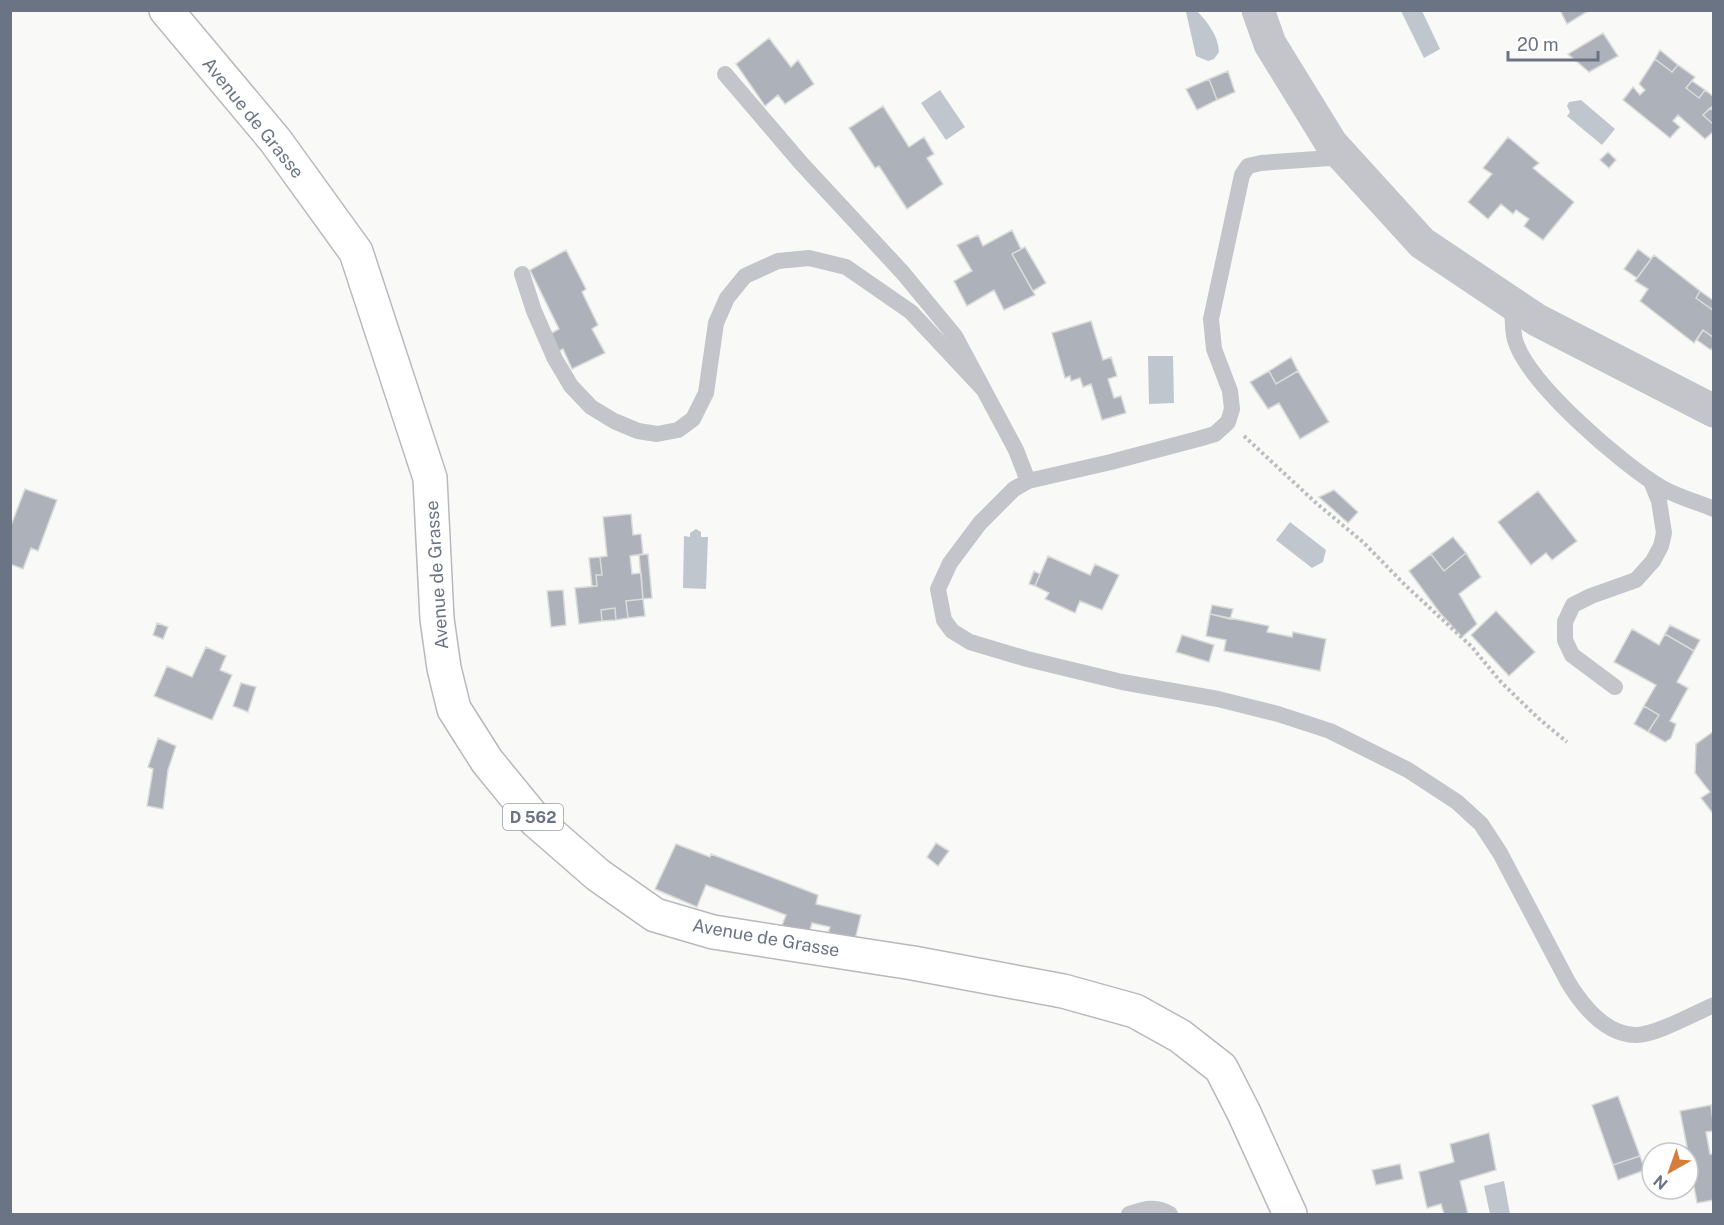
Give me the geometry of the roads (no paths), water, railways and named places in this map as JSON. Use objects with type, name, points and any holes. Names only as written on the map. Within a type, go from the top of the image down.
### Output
[{"type":"main road","name":"Avenue de Grasse","points":[[166,10],[274,141],[356,252],[430,478],[437,619],[444,668],[454,709],[487,761],[536,821],[598,875],[655,915],[713,932],[913,963],[1063,991],[1135,1011],[1180,1036],[1221,1068],[1290,1215]]},
{"type":"street","points":[[1258,10],[1270,44],[1331,143],[1422,243],[1537,320],[1713,411]]},
{"type":"lane","points":[[725,74],[801,163],[903,273],[955,336],[1016,450],[1028,481]]},
{"type":"lane","points":[[1344,157],[1261,163],[1248,166],[1242,175],[1211,319],[1214,349],[1230,392],[1232,410],[1228,422],[1215,434],[1112,462],[1028,481],[1014,489],[980,523],[950,563],[938,589],[944,620],[952,631],[970,642],[1027,659],[1122,682],[1218,699],[1278,714],[1330,731],[1408,770],[1457,802],[1481,824],[1500,853],[1568,982],[1580,1001],[1597,1019],[1613,1030],[1635,1035],[1653,1032],[1713,1005]]},
{"type":"lane","points":[[522,274],[534,311],[551,350],[571,386],[591,407],[614,421],[638,431],[657,434],[678,430],[693,419],[706,393],[716,323],[727,298],[745,276],[778,261],[809,258],[846,267],[910,312],[983,388]]},
{"type":"lane","points":[[1511,303],[1515,340],[1536,377],[1587,430],[1635,472],[1664,489],[1713,509]]},
{"type":"lane","points":[[1615,687],[1572,655],[1565,640],[1565,622],[1573,605],[1636,579],[1653,561],[1661,546],[1664,533],[1659,501],[1651,481]]},
{"type":"lane","points":[[1129,1215],[1147,1208],[1163,1210],[1170,1215]]}]
